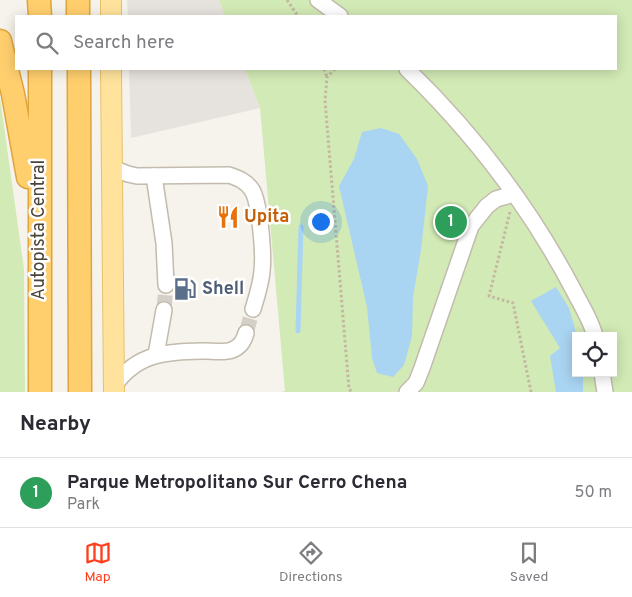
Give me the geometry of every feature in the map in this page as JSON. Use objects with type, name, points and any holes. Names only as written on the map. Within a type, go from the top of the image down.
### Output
[{"type":"highway","points":[[40,0],[40,15]]},
{"type":"highway","points":[[78,0],[78,15]]},
{"type":"highway","points":[[0,41],[24,150],[39,258]]},
{"type":"highway","name":"Autopista Central","points":[[40,70],[40,392]]},
{"type":"highway","points":[[79,70],[80,392]]},
{"type":"main road","points":[[111,0],[111,15]]},
{"type":"main road","points":[[111,70],[114,389]]},
{"type":"lane","points":[[318,0],[339,15]]},
{"type":"lane","points":[[408,70],[429,90],[488,158],[514,194],[561,266],[593,332]]},
{"type":"lane","points":[[112,168],[128,174],[154,176],[229,175],[242,180],[252,189],[256,200],[263,260],[261,280],[253,309]]},
{"type":"lane","points":[[154,176],[164,243],[166,285]]},
{"type":"lane","points":[[407,392],[416,383],[422,368],[471,226],[487,206],[496,199],[514,194]]},
{"type":"lane","points":[[156,355],[164,310]]},
{"type":"lane","points":[[114,389],[128,370],[136,363],[156,355],[177,352],[233,350],[241,344],[246,333]]},
{"type":"lane","points":[[603,377],[605,392]]},
{"type":"path","points":[[286,0],[297,15]]},
{"type":"path","points":[[324,70],[327,77],[325,101],[351,390]]},
{"type":"path","points":[[327,77],[334,70]]},
{"type":"path","points":[[514,194],[489,296],[513,303],[531,392]]},
{"type":"shaded area","points":[[127,0],[219,0],[225,15],[128,15]]},
{"type":"shaded area","points":[[129,70],[245,70],[260,108],[131,138]]},
{"type":"green space","points":[[219,0],[632,0],[632,392],[281,392],[285,391],[260,108],[245,70],[617,70],[617,15],[225,15]]},
{"type":"green space","points":[[0,98],[24,269],[25,392],[0,392]]},
{"type":"water","points":[[381,128],[399,134],[417,159],[428,186],[421,250],[413,297],[412,336],[404,365],[393,377],[377,373],[372,358],[367,307],[339,186],[354,159],[362,132]]},
{"type":"water","points":[[556,287],[569,308],[576,332],[572,332],[572,377],[583,377],[583,392],[556,392],[550,356],[560,348],[531,301]]},
{"type":"waterway","points":[[298,331],[301,227]]},
{"type":"tunnel","points":[[164,310],[166,285]]},
{"type":"tunnel","points":[[246,333],[253,309]]},
{"type":"place","name":"Upita","points":[[228,217]]},
{"type":"place","name":"Parque Metropolitano Sur Cerro Chena","points":[[451,222]]},
{"type":"place","name":"Shell","points":[[185,289]]}]
